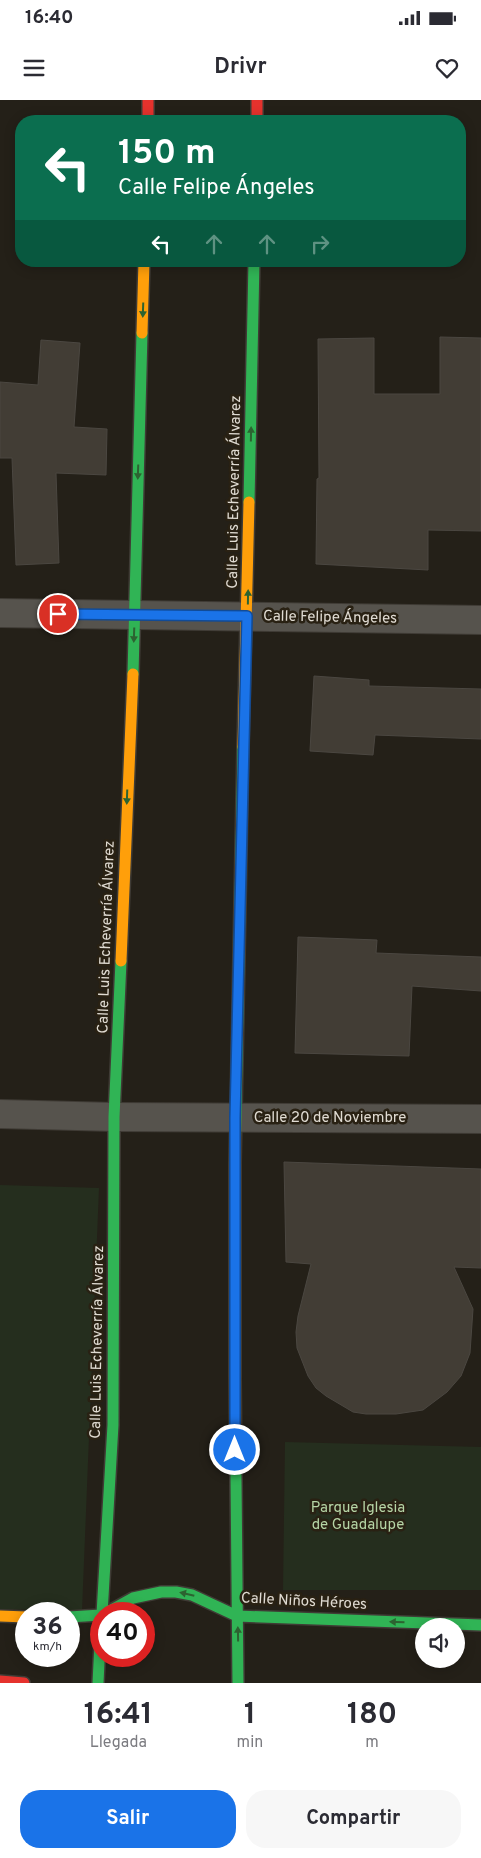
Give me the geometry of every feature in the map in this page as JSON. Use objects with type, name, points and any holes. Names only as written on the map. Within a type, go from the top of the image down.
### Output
[{"type":"street","points":[[148,100],[148,115]]},
{"type":"street","points":[[257,100],[257,115]]},
{"type":"street","name":"Calle Luis Echeverría Álvarez","points":[[103,1602],[113,1425],[114,1117],[135,616],[144,267]]},
{"type":"street","name":"Calle Luis Echeverría Álvarez","points":[[238,1683],[235,1448],[235,1118],[254,267]]},
{"type":"street","name":"Calle Felipe Ángeles","points":[[0,613],[481,620]]},
{"type":"street","name":"Calle 20 de Noviembre","points":[[0,1114],[114,1117],[481,1119]]},
{"type":"street","name":"Calle Niños Héroes","points":[[125,1602],[133,1598],[161,1592],[176,1592],[192,1595],[237,1616],[481,1625]]},
{"type":"street","points":[[0,1616],[15,1617]]},
{"type":"street","points":[[98,1683],[99,1667]]},
{"type":"street","points":[[0,1681],[24,1683]]},
{"type":"green space","points":[[0,1185],[99,1188],[82,1611],[80,1611],[80,1602],[15,1602],[15,1609],[0,1609]]},
{"type":"green space","name":"Parque Iglesia de Guadalupe","points":[[285,1442],[481,1447],[481,1590],[283,1590]]},
{"type":"building","points":[[440,337],[481,338],[481,531],[428,530],[428,570],[316,564],[317,479],[319,478],[318,339],[374,338],[374,394],[440,394]]},
{"type":"building","points":[[41,340],[80,343],[74,427],[107,429],[106,475],[56,473],[59,563],[16,565],[12,458],[0,458],[0,382],[38,385]]},
{"type":"building","points":[[314,676],[369,680],[369,686],[481,689],[481,739],[375,735],[373,755],[310,751]]},
{"type":"building","points":[[298,937],[377,940],[376,953],[481,957],[481,991],[412,986],[409,1056],[295,1053]]},
{"type":"building","points":[[284,1162],[481,1169],[481,1268],[454,1267],[473,1309],[470,1353],[461,1376],[447,1392],[423,1410],[396,1414],[353,1412],[316,1388],[308,1376],[297,1348],[296,1332],[311,1264],[286,1262]]},
{"type":"traffic: fast","points":[[249,502],[254,267]]},
{"type":"traffic: fast","points":[[133,674],[142,333]]},
{"type":"traffic: fast","points":[[235,1164],[243,747]]},
{"type":"traffic: fast","points":[[103,1602],[113,1425],[114,1117],[121,961]]},
{"type":"traffic: fast","points":[[235,1377],[238,1683]]},
{"type":"traffic: fast","points":[[126,1602],[133,1598],[161,1592],[176,1592],[192,1595],[237,1616],[481,1625]]},
{"type":"traffic: fast","points":[[80,1616],[90,1616]]},
{"type":"traffic: fast","points":[[98,1683],[99,1667]]},
{"type":"traffic: slow","points":[[142,333],[144,267]]},
{"type":"traffic: slow","points":[[243,747],[249,502]]},
{"type":"traffic: slow","points":[[121,961],[133,674]]},
{"type":"traffic: slow","points":[[0,1616],[15,1617]]},
{"type":"traffic: jam","points":[[148,100],[148,115]]},
{"type":"traffic: jam","points":[[257,100],[257,115]]},
{"type":"traffic: jam","points":[[235,1164],[235,1377]]},
{"type":"traffic: jam","points":[[0,1681],[24,1683]]},
{"type":"route","points":[[58,614],[247,616],[235,1118],[235,1450]]}]
